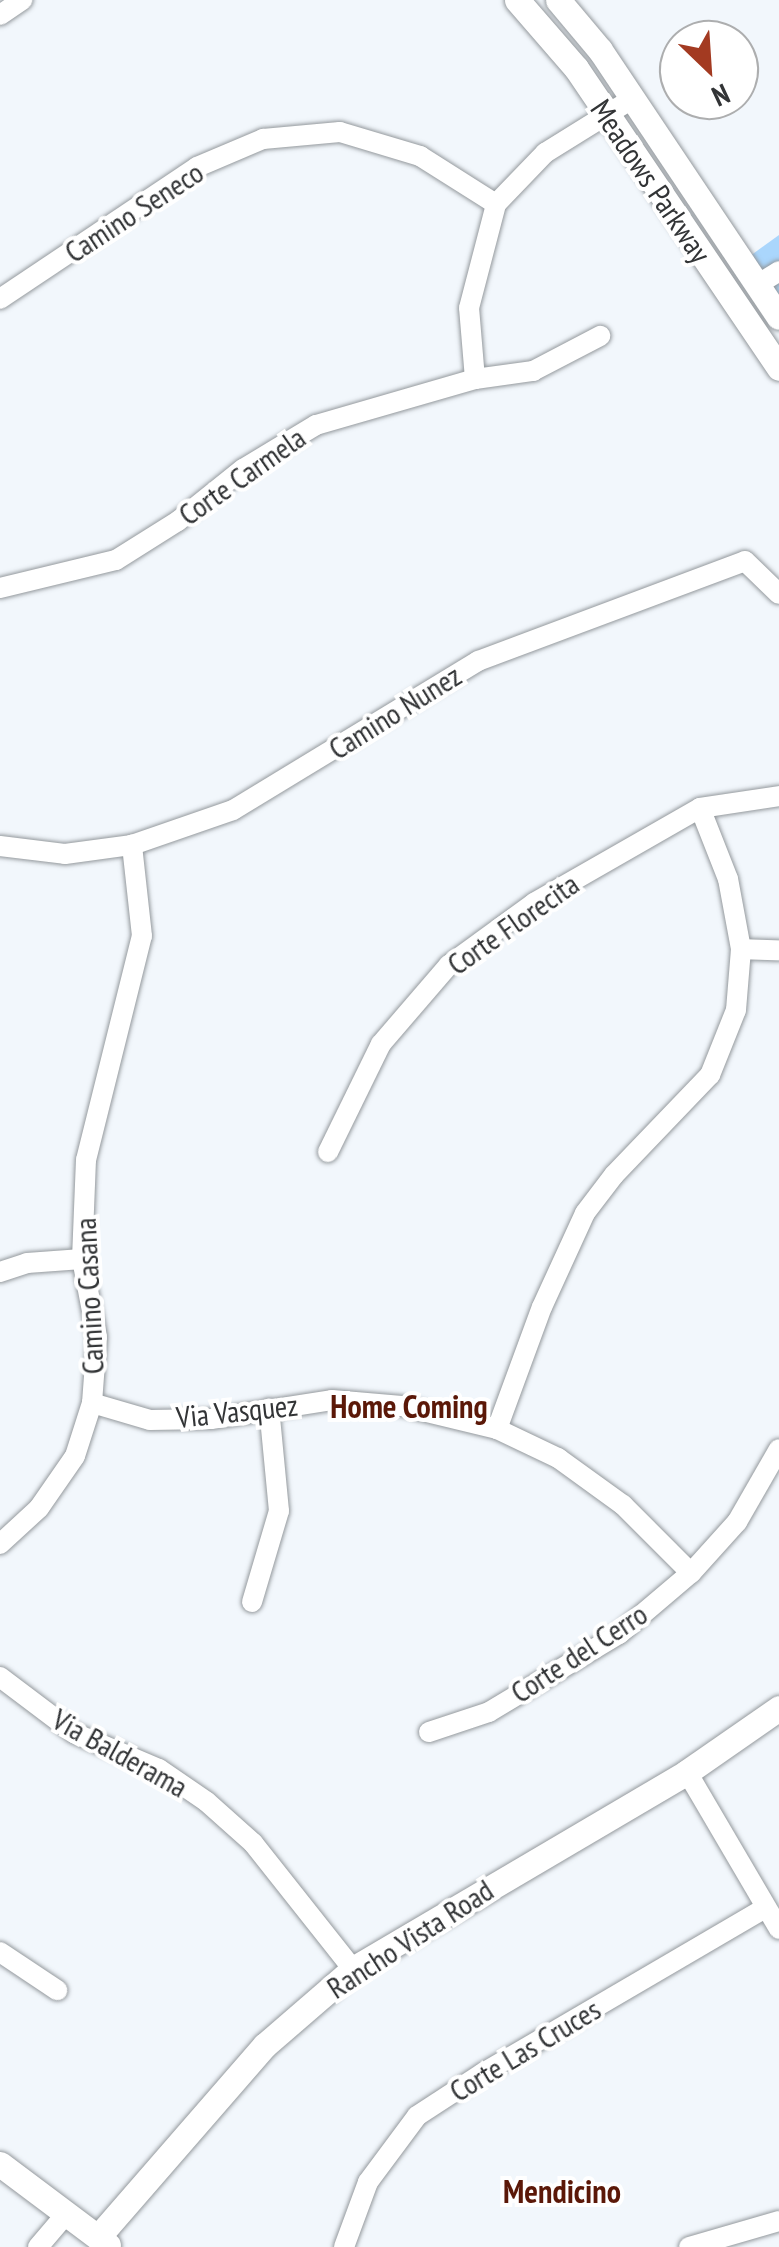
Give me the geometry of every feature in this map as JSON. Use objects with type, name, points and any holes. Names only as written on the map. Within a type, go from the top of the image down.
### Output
[{"type":"main road","name":"Meadows Parkway","points":[[517,0],[576,68],[779,368]]},
{"type":"main road","name":"Meadows Parkway","points":[[558,0],[600,50],[630,100],[768,278],[779,317]]},
{"type":"main road","name":"Rancho Vista Road","points":[[104,2242],[265,2045],[353,1970],[687,1772],[779,1708]]},
{"type":"main road","points":[[0,2164],[104,2242]]},
{"type":"street","points":[[0,15],[22,0]]},
{"type":"street","points":[[475,378],[469,308],[496,204],[546,154],[630,100]]},
{"type":"street","name":"Camino Seneco","points":[[0,299],[197,166],[263,139],[340,132],[420,156],[496,204]]},
{"type":"street","name":"Corte Carmela","points":[[0,588],[116,560],[178,521],[243,469],[316,425],[475,378],[533,372],[600,336]]},
{"type":"street","name":"Camino Nunez","points":[[0,846],[65,854],[132,845],[233,810],[478,661],[745,560],[779,594]]},
{"type":"street","name":"Corte Florecita","points":[[328,1152],[380,1044],[450,966],[534,904],[700,808],[779,796]]},
{"type":"street","points":[[498,1429],[542,1307],[585,1213],[614,1174],[710,1075],[736,1010],[741,949],[728,879],[700,808]]},
{"type":"street","name":"Camino Casana","points":[[0,1544],[39,1508],[75,1456],[92,1403],[97,1337],[82,1259],[86,1160],[142,936],[132,845]]},
{"type":"street","points":[[741,949],[779,950]]},
{"type":"street","points":[[0,1272],[27,1264],[82,1259]]},
{"type":"street","name":"Via Vasquez","points":[[92,1403],[150,1420],[211,1419],[332,1400],[402,1406],[498,1429],[558,1458],[624,1504],[691,1572]]},
{"type":"street","points":[[252,1602],[279,1511],[269,1408]]},
{"type":"street","name":"Corte del Cerro","points":[[429,1732],[489,1712],[618,1634],[691,1572],[737,1522],[779,1449]]},
{"type":"street","name":"Via Balderama","points":[[0,1677],[74,1733],[159,1769],[207,1802],[253,1844],[353,1970]]},
{"type":"street","points":[[687,1772],[779,1929]]},
{"type":"street","name":"Corte Las Cruces","points":[[344,2247],[368,2182],[418,2116],[482,2072],[765,1908]]},
{"type":"street","points":[[0,1952],[57,1990]]},
{"type":"street","points":[[38,2247],[67,2214]]},
{"type":"street","points":[[689,2247],[779,2221]]},
{"type":"shaded area","points":[[779,235],[779,301],[750,256]]},
{"type":"district","name":"Home Coming","points":[[409,1406]]},
{"type":"district","name":"Mendicino","points":[[562,2191]]}]
